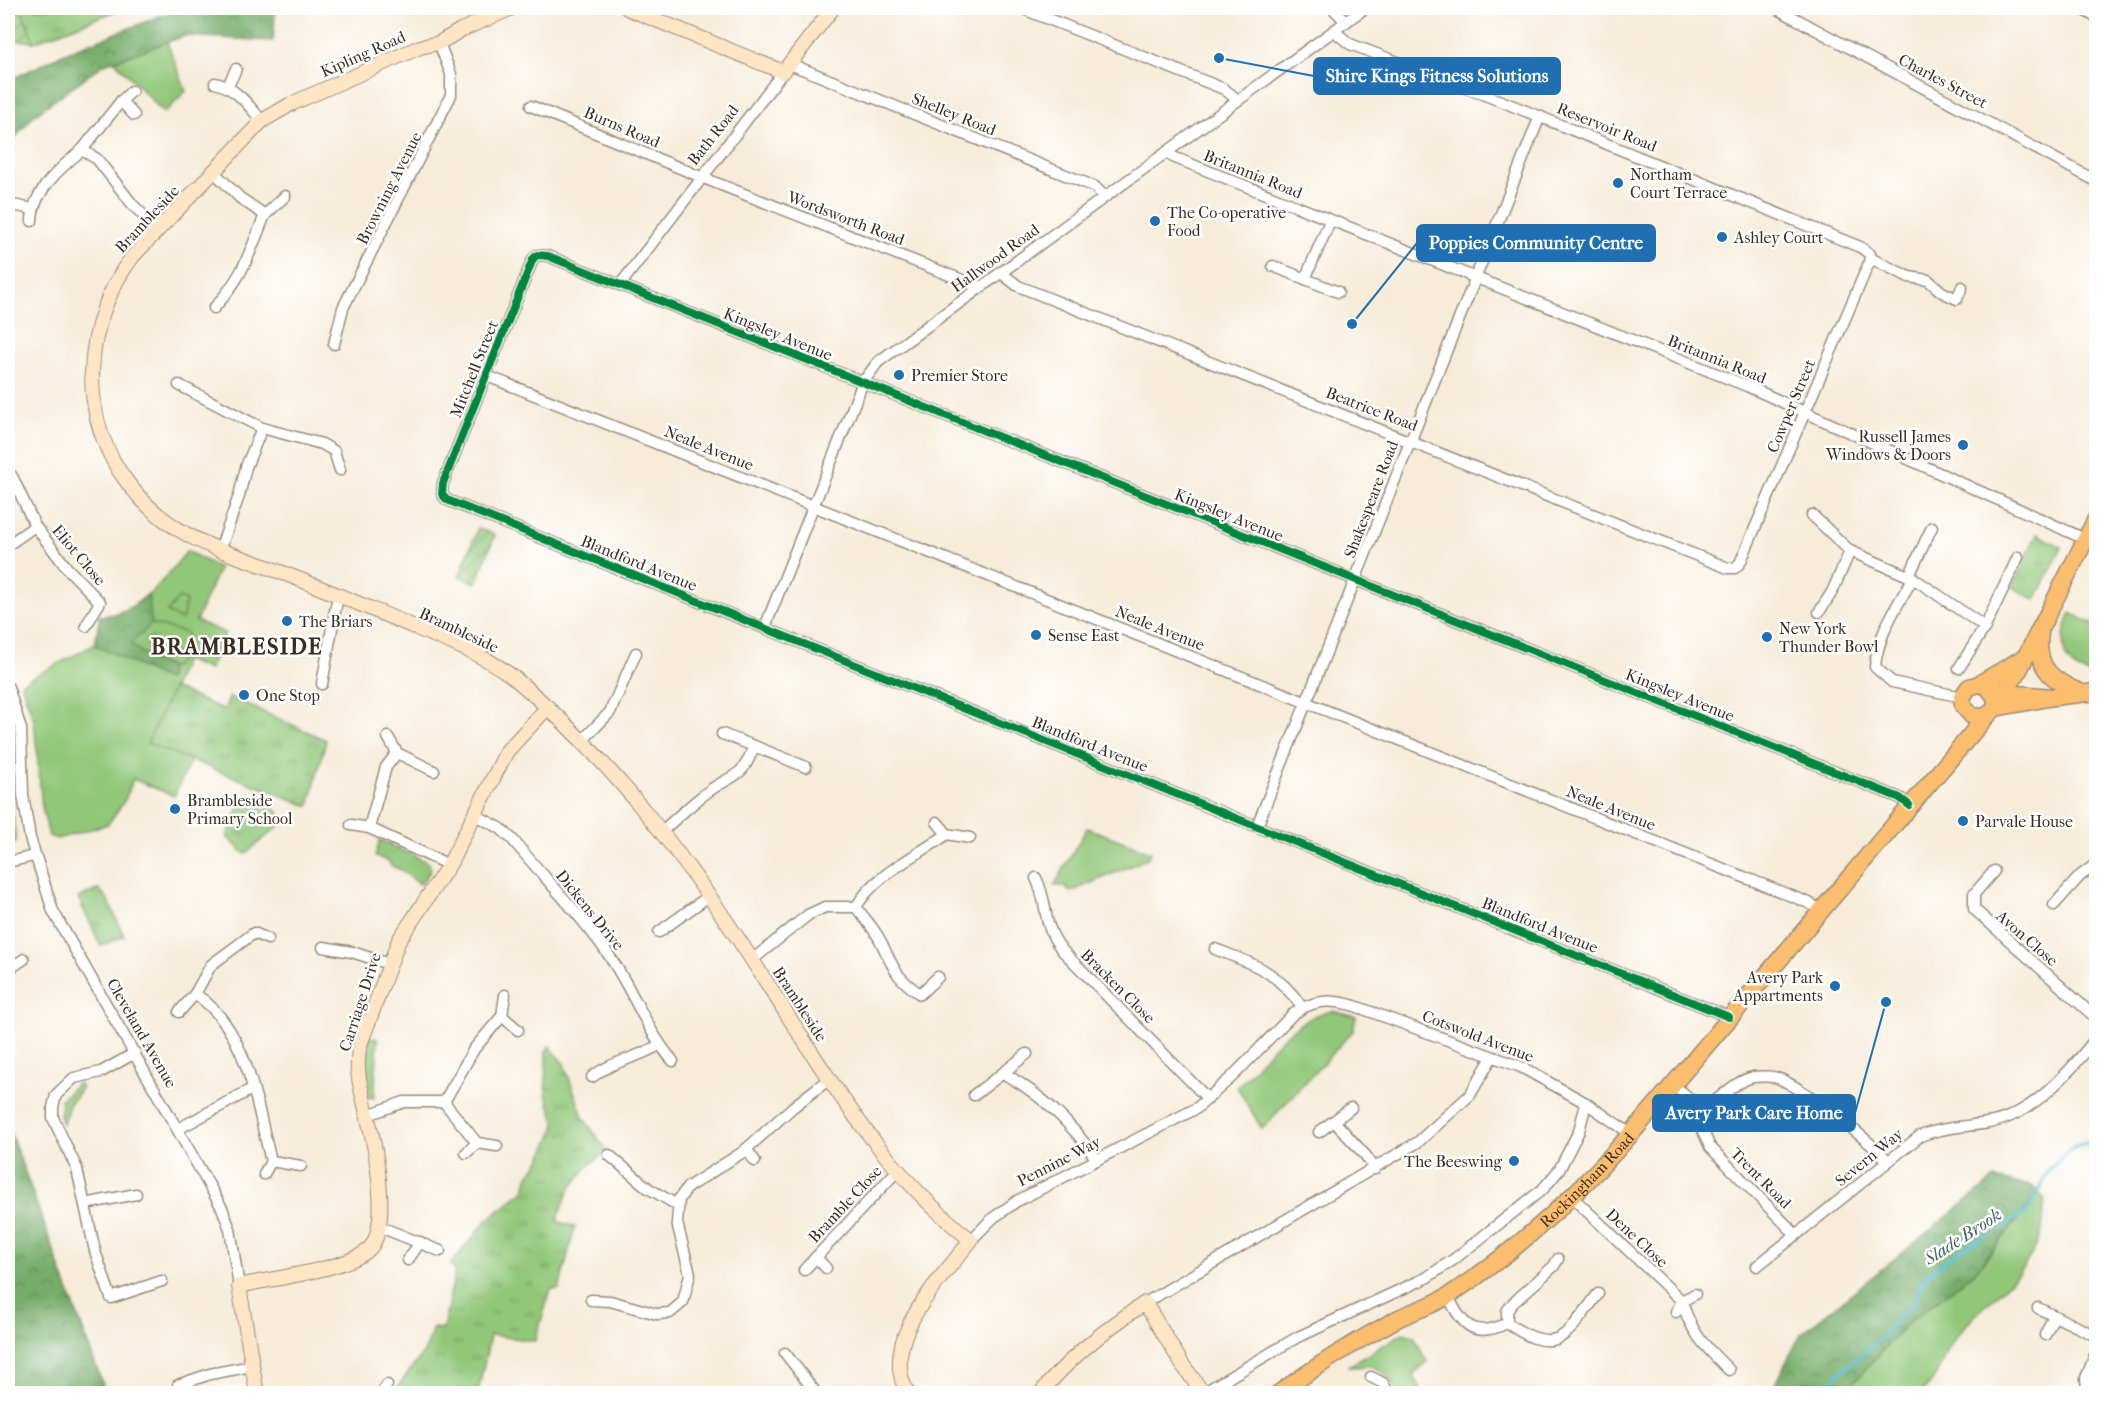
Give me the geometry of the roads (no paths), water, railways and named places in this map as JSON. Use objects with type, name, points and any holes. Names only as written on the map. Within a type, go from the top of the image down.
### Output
[{"type":"main road","name":"Rockingham Road","points":[[1278,1394],[1311,1370],[1400,1317],[1449,1296],[1528,1236],[1572,1197],[1631,1134],[1995,704],[2025,657],[2097,519]]},
{"type":"main road","points":[[2041,627],[2038,646],[2042,666],[2060,682],[2090,693]]},
{"type":"main road","points":[[2025,657],[1983,685],[1969,687],[1963,701],[1972,716],[1995,704],[2090,693]]},
{"type":"main road","points":[[1983,685],[1995,704]]},
{"type":"main road","name":"Rockingham Road","points":[[1947,761],[1961,730],[1963,701]]},
{"type":"main road","name":"Rockingham Road","points":[[1293,1394],[1311,1370]]},
{"type":"street","name":"Kipling Road","points":[[262,121],[291,104],[420,47],[439,43],[461,30],[512,8]]},
{"type":"street","points":[[627,8],[787,68]]},
{"type":"street","name":"Bath Road","points":[[620,285],[833,8]]},
{"type":"street","points":[[1021,8],[1224,89],[1238,100]]},
{"type":"street","points":[[1333,8],[1346,22]]},
{"type":"street","name":"Hallwood Road","points":[[765,627],[862,382],[878,362],[1365,8]]},
{"type":"street","name":"Charles Street","points":[[1776,8],[2097,181]]},
{"type":"street","points":[[2080,8],[2097,17]]},
{"type":"street","name":"Reservoir Road","points":[[1334,31],[1350,44],[1540,116],[1860,247],[1870,256],[1910,277],[1928,280],[1955,303],[1962,288]]},
{"type":"street","name":"Browning Avenue","points":[[334,344],[344,308],[451,95],[451,74],[439,43]]},
{"type":"street","name":"Shelley Road","points":[[787,68],[1083,182],[1097,189],[1105,197]]},
{"type":"street","points":[[228,86],[236,69]]},
{"type":"street","points":[[215,83],[228,86],[242,97],[262,121]]},
{"type":"street","points":[[32,221],[32,209],[40,193],[82,150],[121,101],[132,91]]},
{"type":"street","points":[[121,101],[134,115]]},
{"type":"street","name":"Burns Road","points":[[531,106],[701,177]]},
{"type":"street","name":"Shakespeare Road","points":[[1257,826],[1540,116]]},
{"type":"street","name":"Brambleside","points":[[262,121],[158,230],[117,277],[99,316],[90,366],[98,420],[115,463],[148,506],[165,522],[192,540],[338,595],[483,657],[510,674],[548,707],[583,740],[662,831],[709,896],[829,1079],[897,1171],[922,1198],[971,1240]]},
{"type":"street","points":[[82,150],[103,165],[133,205],[158,230]]},
{"type":"street","name":"Britannia Road","points":[[1168,151],[1173,157],[1330,221],[1806,411],[2087,540]]},
{"type":"street","points":[[214,172],[240,198],[266,215]]},
{"type":"street","name":"Wordsworth Road","points":[[701,177],[980,287]]},
{"type":"street","points":[[214,308],[234,286],[245,268],[266,215],[285,196]]},
{"type":"street","points":[[13,205],[32,209]]},
{"type":"street","points":[[1305,279],[1330,221]]},
{"type":"street","name":"Kingsley Avenue","points":[[537,255],[548,256],[1900,798],[1909,805]]},
{"type":"street","name":"Mitchell Street","points":[[442,494],[443,483],[530,265],[537,255]]},
{"type":"street","name":"Cowper Street","points":[[1735,568],[1740,563],[1806,411],[1870,256]]},
{"type":"street","points":[[1273,266],[1338,292]]},
{"type":"street","name":"Beatrice Road","points":[[1000,272],[1018,286],[1728,568],[1735,568]]},
{"type":"street","name":"Neale Avenue","points":[[487,376],[1814,905],[1820,910]]},
{"type":"street","points":[[179,385],[262,429],[301,441],[322,444],[334,451],[340,470]]},
{"type":"street","points":[[220,550],[239,496],[246,467],[262,429]]},
{"type":"street","name":"Eliot Close","points":[[12,476],[35,526],[67,568],[104,605],[86,626]]},
{"type":"street","name":"Blandford Avenue","points":[[442,494],[455,504],[1729,1017]]},
{"type":"street","points":[[1812,515],[1850,551],[1911,577],[1985,627]]},
{"type":"street","name":"Eliot Close","points":[[8,545],[35,526]]},
{"type":"street","points":[[1932,527],[1884,634],[1875,657],[1875,667],[1892,682],[1963,701]]},
{"type":"street","points":[[1818,612],[1832,592],[1850,551]]},
{"type":"street","points":[[1959,668],[1985,627],[2018,557]]},
{"type":"street","points":[[322,684],[338,595]]},
{"type":"street","points":[[583,740],[610,712],[636,653]]},
{"type":"street","name":"Cleveland Avenue","points":[[8,687],[21,729],[23,795],[34,856],[53,911],[222,1208],[230,1229],[257,1394]]},
{"type":"street","name":"Carriage Drive","points":[[239,1286],[346,1262],[370,1248],[378,1226],[379,1170],[360,1087],[357,1056],[399,940],[415,912],[450,865],[507,751],[548,707]]},
{"type":"street","points":[[722,734],[806,767]]},
{"type":"street","points":[[388,737],[397,753],[434,771]]},
{"type":"street","points":[[662,831],[709,791],[743,771],[754,746]]},
{"type":"street","points":[[369,828],[386,767],[397,753]]},
{"type":"street","name":"Dickens Drive","points":[[475,815],[500,828],[513,840],[607,952],[638,1002],[659,1045],[673,1061]]},
{"type":"street","points":[[937,822],[947,834],[970,838]]},
{"type":"street","points":[[351,825],[369,828],[450,865]]},
{"type":"street","points":[[856,907],[866,891],[879,879],[947,834]]},
{"type":"street","points":[[8,862],[34,856]]},
{"type":"street","points":[[2054,905],[2080,876],[2097,864]]},
{"type":"street","name":"Avon Close","points":[[1994,871],[1974,894],[1974,909],[2097,1018]]},
{"type":"street","name":"Bracken Close","points":[[1036,878],[1045,899],[1047,926],[1062,950],[1208,1099]]},
{"type":"street","points":[[659,932],[709,896]]},
{"type":"street","points":[[752,960],[808,915],[825,907],[856,907]]},
{"type":"street","points":[[856,907],[881,940],[891,967],[918,999],[938,977]]},
{"type":"street","points":[[179,1012],[195,994],[211,965],[254,933],[268,939]]},
{"type":"street","points":[[323,947],[352,952],[389,964]]},
{"type":"street","points":[[1215,949],[1264,968],[1288,988],[1302,1007]]},
{"type":"street","points":[[8,970],[24,959]]},
{"type":"street","points":[[195,994],[209,1003],[232,1032],[252,1089],[271,1161],[264,1174]]},
{"type":"street","points":[[444,1102],[474,1049],[502,1016],[505,995]]},
{"type":"street","name":"Cotswold Avenue","points":[[1302,1007],[1318,1001],[1334,1000],[1492,1057],[1546,1079],[1631,1134]]},
{"type":"street","name":"Pennine Way","points":[[907,1393],[901,1379],[898,1356],[908,1325],[971,1240],[993,1218],[1017,1201],[1168,1124],[1208,1099],[1302,1007]]},
{"type":"street","points":[[502,1016],[518,1030]]},
{"type":"street","name":"Severn Way","points":[[1757,1266],[1920,1136],[1935,1130],[1990,1123],[2025,1108],[2065,1074],[2097,1038]]},
{"type":"street","points":[[592,1077],[606,1068],[641,1056],[659,1045]]},
{"type":"street","points":[[135,1053],[100,1072],[74,1078],[56,1095],[53,1118],[76,1169],[95,1251],[111,1298],[162,1281]]},
{"type":"street","points":[[974,1095],[1027,1054]]},
{"type":"street","points":[[1041,1394],[1081,1351],[1111,1325],[1418,1142],[1460,1106],[1478,1084],[1492,1057]]},
{"type":"street","points":[[1003,1073],[1016,1080],[1070,1124],[1097,1161]]},
{"type":"street","points":[[1673,1085],[1703,1109],[1716,1102],[1733,1084],[1755,1077],[1779,1078],[1853,1131],[1888,1161]]},
{"type":"street","points":[[591,1300],[610,1300],[657,1314],[670,1313],[683,1302],[690,1274],[680,1239],[677,1204],[688,1187],[746,1149],[829,1079]]},
{"type":"street","points":[[178,1129],[252,1089]]},
{"type":"street","points":[[368,1115],[404,1102],[444,1102]]},
{"type":"street","points":[[444,1102],[477,1143],[497,1146]]},
{"type":"street","name":"Rockingham Road","points":[[1203,1393],[1296,1338],[1426,1278],[1453,1260],[1543,1189],[1573,1145],[1586,1103]]},
{"type":"street","points":[[1319,1132],[1351,1108]]},
{"type":"street","name":"Trent Road","points":[[1703,1109],[1703,1131],[1710,1147],[1796,1235]]},
{"type":"street","points":[[1334,1121],[1375,1169]]},
{"type":"street","points":[[466,1153],[477,1143]]},
{"type":"street","points":[[746,1149],[755,1161]]},
{"type":"street","points":[[609,1155],[648,1188],[677,1204]]},
{"type":"street","points":[[271,1161],[301,1166]]},
{"type":"street","name":"Bramble Close","points":[[804,1270],[897,1171]]},
{"type":"street","points":[[85,1204],[136,1194]]},
{"type":"street","name":"Dene Close","points":[[1572,1197],[1682,1301]]},
{"type":"street","points":[[378,1226],[440,1251]]},
{"type":"street","points":[[408,1260],[420,1242]]},
{"type":"street","name":"Bramble Close","points":[[816,1257],[826,1268]]},
{"type":"street","points":[[1507,1323],[1507,1311],[1512,1304],[1554,1266],[1558,1259]]},
{"type":"street","points":[[1449,1296],[1454,1307],[1470,1327],[1481,1332],[1507,1323],[1548,1341],[1557,1341],[1566,1335],[1598,1294]]},
{"type":"street","points":[[1676,1312],[1682,1301],[1695,1294]]},
{"type":"street","points":[[1682,1301],[1686,1318],[1698,1339],[1730,1370]]},
{"type":"street","points":[[1145,1303],[1203,1393]]},
{"type":"street","points":[[2038,1308],[2097,1336]]},
{"type":"street","points":[[2045,1335],[2054,1316]]},
{"type":"street","points":[[784,1353],[817,1394]]},
{"type":"street","points":[[2085,1393],[2086,1378],[2097,1353]]},
{"type":"street","points":[[180,1394],[178,1385],[192,1379],[252,1366]]},
{"type":"street","points":[[1371,1377],[1383,1383],[1389,1394]]},
{"type":"waterway","name":"Slade Brook","points":[[1826,1394],[1836,1376],[1880,1339],[1914,1302],[1926,1275],[1960,1250],[2029,1211],[2049,1169],[2074,1147],[2096,1140]]},
{"type":"place","name":"Shire Kings Fitness Solutions","points":[[1219,58]]},
{"type":"place","name":"Northam Court Terrace","points":[[1618,183]]},
{"type":"place","name":"The Co-operative Food","points":[[1155,221]]},
{"type":"place","name":"Ashley Court","points":[[1722,237]]},
{"type":"place","name":"Poppies Community Centre","points":[[1352,324]]},
{"type":"place","name":"Premier Store","points":[[899,375]]},
{"type":"place","name":"Russell James Windows & Doors","points":[[1963,445]]},
{"type":"place","name":"The Briars","points":[[287,621]]},
{"type":"place","name":"Sense East","points":[[1036,635]]},
{"type":"place","name":"New York Thunder Bowl","points":[[1767,637]]},
{"type":"place","name":"One Stop","points":[[244,695]]},
{"type":"place","name":"Brambleside Primary School","points":[[175,809]]},
{"type":"place","name":"Parvale House","points":[[1963,821]]},
{"type":"place","name":"Avery Park Appartments","points":[[1835,986]]},
{"type":"place","name":"Avery Park Care Home","points":[[1886,1002]]},
{"type":"place","name":"The Beeswing","points":[[1514,1161]]},
{"type":"district","name":"BRAMBLESIDE","points":[[237,647]]}]
